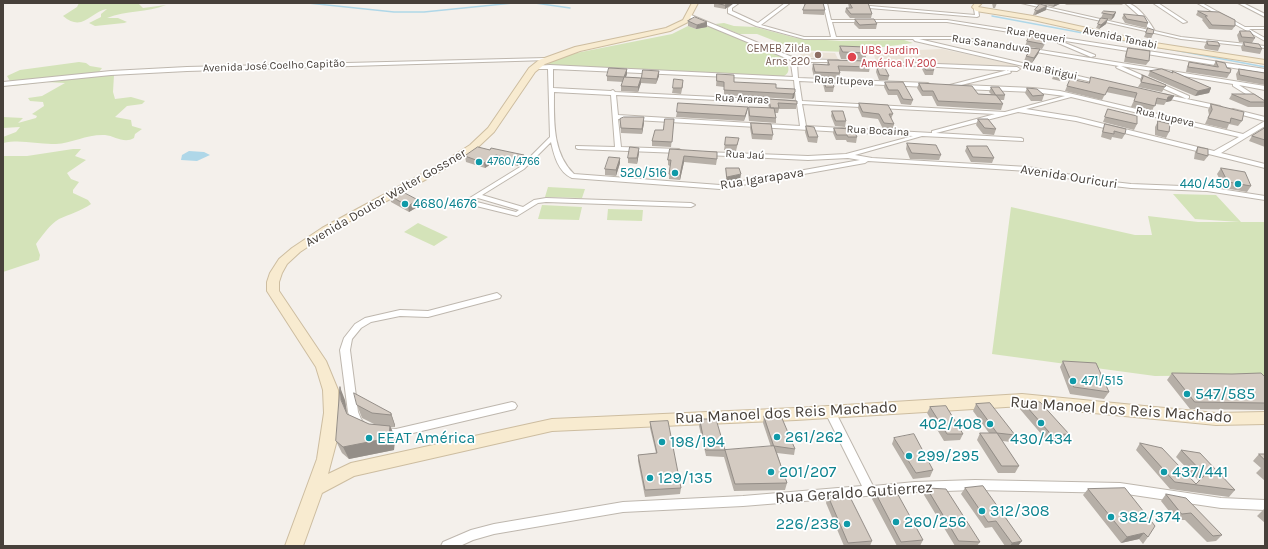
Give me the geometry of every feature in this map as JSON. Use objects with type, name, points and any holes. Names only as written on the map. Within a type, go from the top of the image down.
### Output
[{"type":"main road","points":[[689,16],[695,3]]},
{"type":"main road","name":"Avenida Tanabi","points":[[977,9],[1033,18],[1162,46],[1265,62]]},
{"type":"main road","name":"Avenida Doutor Walter Gossner","points":[[294,546],[323,469],[329,443],[332,410],[329,388],[324,370],[273,291],[273,282],[276,273],[283,262],[296,250],[326,230],[440,168],[473,147],[491,130],[535,67],[548,63],[578,49],[668,30],[686,20],[689,16]]},
{"type":"main road","name":"Rua Manoel dos Reis Machado","points":[[315,489],[351,470],[552,425],[830,412],[1022,400],[1216,419],[1265,418]]},
{"type":"street","name":"Rua Sananduva","points":[[736,3],[730,8],[730,12],[758,25],[804,38],[959,38],[1265,88]]},
{"type":"street","points":[[758,25],[788,3]]},
{"type":"street","points":[[825,3],[834,38]]},
{"type":"street","points":[[1023,3],[1094,20],[1190,40],[1265,47]]},
{"type":"street","points":[[1067,3],[1094,20]]},
{"type":"street","points":[[1070,4],[1121,3]]},
{"type":"street","points":[[1127,3],[1145,18],[1153,32]]},
{"type":"street","points":[[1155,3],[1185,22]]},
{"type":"street","points":[[1199,3],[1265,40]]},
{"type":"street","points":[[1240,3],[1265,16]]},
{"type":"street","points":[[876,21],[870,5],[977,9]]},
{"type":"street","points":[[1247,7],[1265,12]]},
{"type":"street","points":[[689,16],[796,60],[843,62]]},
{"type":"street","name":"Rua Pequeri","points":[[830,21],[937,20],[1264,71]]},
{"type":"street","points":[[1245,28],[1265,28]]},
{"type":"street","points":[[1171,33],[1239,44]]},
{"type":"street","points":[[1048,37],[1203,105]]},
{"type":"street","name":"Rua Birigui","points":[[904,38],[1106,83]]},
{"type":"street","points":[[796,60],[794,64],[795,79],[800,102],[803,128]]},
{"type":"street","points":[[850,62],[1017,69]]},
{"type":"street","points":[[548,63],[552,90],[552,138],[522,168],[464,204],[517,214],[536,201],[546,200],[691,205]]},
{"type":"street","name":"Rua Itupeva","points":[[548,63],[795,79],[934,86]]},
{"type":"street","name":"Avenida José Coelho Capitão","points":[[3,84],[111,73],[187,69],[548,63]]},
{"type":"street","points":[[949,86],[1031,66]]},
{"type":"street","points":[[1231,83],[1265,104]]},
{"type":"street","name":"Rua Itupeva","points":[[941,86],[1049,91],[1244,136]]},
{"type":"street","name":"Rua Araras","points":[[552,90],[1004,113]]},
{"type":"street","points":[[613,92],[618,147]]},
{"type":"street","points":[[1158,95],[1265,119]]},
{"type":"street","points":[[848,156],[1071,96]]},
{"type":"street","points":[[1018,110],[1068,118],[1265,166]]},
{"type":"street","name":"Rua Bocaina","points":[[616,117],[1021,140]]},
{"type":"street","points":[[1215,153],[1219,152],[1265,123]]},
{"type":"street","name":"Rua Igarapava","points":[[552,138],[561,166],[572,176],[580,178],[720,187],[872,160]]},
{"type":"street","points":[[578,146],[689,152]]},
{"type":"street","name":"Rua Jaú","points":[[697,152],[808,158],[848,156],[872,160]]},
{"type":"street","name":"Avenida Ouricuri","points":[[872,160],[1028,169],[1112,184],[1207,189],[1265,198]]},
{"type":"street","points":[[477,196],[524,209]]},
{"type":"street","points":[[497,296],[428,314],[394,315],[368,320],[358,326],[348,338],[345,350],[353,412],[356,422],[371,430],[396,433],[512,406]]},
{"type":"street","points":[[830,412],[870,491]]},
{"type":"street","name":"Rua Geraldo Gutierrez","points":[[447,546],[471,535],[494,529],[623,507],[915,487],[975,485],[1085,487],[1140,491],[1221,503],[1265,506]]},
{"type":"shaded area","points":[[942,49],[1018,65],[1011,67],[876,61],[873,53],[921,55],[918,50]]},
{"type":"shaded area","name":"CEMEB Zilda Arns 220","points":[[799,52],[835,53],[838,59],[802,57]]},
{"type":"green space","points":[[79,3],[138,3],[143,8],[166,5],[159,8],[114,15],[107,18],[118,18],[127,22],[124,23],[95,26],[89,23],[101,17],[101,14],[107,9],[96,13],[81,22],[70,21],[63,16],[77,7]]},
{"type":"green space","points":[[724,23],[734,26],[755,27],[796,38],[841,41],[904,40],[913,43],[845,52],[798,50],[757,34],[739,34],[715,24]]},
{"type":"green space","points":[[688,26],[696,29],[709,26],[778,55],[788,66],[788,72],[782,77],[549,66],[549,62],[561,56],[672,34]]},
{"type":"green space","points":[[79,62],[102,68],[99,72],[114,75],[113,92],[115,99],[131,97],[145,101],[142,104],[127,106],[115,117],[131,120],[132,126],[142,129],[135,134],[134,138],[130,140],[123,140],[105,135],[99,135],[56,144],[24,142],[3,143],[3,137],[16,132],[20,127],[3,128],[3,117],[23,118],[18,123],[36,118],[37,116],[32,114],[44,106],[43,102],[30,101],[28,98],[42,96],[65,83],[46,82],[13,86],[7,76],[20,70]]},
{"type":"green space","points":[[81,149],[75,156],[86,160],[67,173],[71,179],[79,182],[73,190],[73,193],[88,200],[91,204],[79,211],[59,219],[49,227],[36,244],[40,255],[39,260],[3,272],[3,156],[27,156]]},
{"type":"green space","points":[[548,187],[585,189],[582,198],[545,197]]},
{"type":"green space","points":[[1173,194],[1216,195],[1241,222],[1265,222],[1265,375],[1155,376],[992,354],[1011,207],[1135,235],[1152,235],[1148,216],[1198,222],[1240,222],[1195,219]]},
{"type":"green space","points":[[542,205],[582,207],[579,220],[538,219]]},
{"type":"green space","points":[[608,209],[643,210],[642,221],[607,220]]},
{"type":"green space","points":[[418,223],[448,237],[434,246],[404,232]]},
{"type":"water","points":[[189,151],[204,152],[210,155],[197,161],[181,160],[182,155]]},
{"type":"building","points":[[716,3],[728,3],[725,5]]},
{"type":"building","points":[[806,3],[823,3],[825,10],[803,10]]},
{"type":"building","points":[[850,3],[868,3],[872,14],[851,14],[846,8],[852,8]]},
{"type":"building","points":[[1040,4],[1047,6],[1037,11],[1035,10]]},
{"type":"building","points":[[1104,11],[1116,12],[1113,15],[1102,13]]},
{"type":"building","points":[[1198,11],[1219,12],[1235,20],[1235,26],[1212,25],[1205,16],[1207,16]]},
{"type":"building","points":[[1124,14],[1144,16],[1148,23],[1127,19]]},
{"type":"building","points":[[695,17],[707,22],[697,25],[688,21]]},
{"type":"building","points":[[1101,18],[1108,19],[1101,25],[1098,24]]},
{"type":"building","points":[[855,19],[874,19],[877,24],[860,25]]},
{"type":"building","points":[[1148,28],[1154,30],[1153,34],[1146,33]]},
{"type":"building","points":[[1240,31],[1250,31],[1255,38],[1242,37]]},
{"type":"building","points":[[1032,32],[1040,34],[1038,38],[1047,39],[1043,44],[1027,41]]},
{"type":"building","points":[[1207,41],[1218,42],[1220,46],[1208,45]]},
{"type":"building","points":[[1244,42],[1259,44],[1262,49],[1245,46]]},
{"type":"building","points":[[840,46],[865,47],[867,53],[843,52]]},
{"type":"building","points":[[1030,48],[1040,49],[1034,58],[1026,56],[1030,52],[1028,51]]},
{"type":"building","points":[[1128,48],[1150,51],[1149,61],[1126,57]]},
{"type":"building","points":[[828,60],[868,61],[870,67],[838,66],[840,73],[815,72],[813,64],[829,65]]},
{"type":"building","points":[[1216,61],[1225,63],[1227,68],[1231,69],[1230,73],[1188,67],[1189,62],[1218,67]]},
{"type":"building","points":[[923,64],[931,64],[934,70],[926,70]]},
{"type":"building","points":[[877,67],[885,68],[889,76],[880,75]]},
{"type":"building","points":[[609,68],[627,69],[624,77],[607,76]]},
{"type":"building","points":[[1162,69],[1173,73],[1172,71],[1211,88],[1198,91],[1150,71]]},
{"type":"building","points":[[1239,69],[1265,73],[1265,80],[1240,75]]},
{"type":"building","points":[[643,70],[659,71],[657,79],[641,78]]},
{"type":"building","points":[[1057,70],[1065,71],[1062,76],[1054,74]]},
{"type":"building","points":[[717,74],[734,75],[734,82],[776,84],[776,88],[795,89],[795,92],[793,94],[724,90],[724,82],[717,81]]},
{"type":"building","points":[[1142,75],[1166,85],[1165,87],[1141,82],[1143,77]]},
{"type":"building","points":[[624,77],[641,78],[638,87],[621,86]]},
{"type":"building","points":[[1091,77],[1174,96],[1168,97],[1167,100],[1157,98],[1155,106],[1134,101],[1137,93],[1109,87],[1105,95],[1067,86],[1070,79],[1089,83]]},
{"type":"building","points":[[674,79],[683,80],[682,88],[673,88]]},
{"type":"building","points":[[824,79],[832,79],[834,87],[826,87]]},
{"type":"building","points":[[885,82],[903,82],[913,100],[903,99],[898,90],[889,90]]},
{"type":"building","points":[[919,83],[972,86],[978,94],[996,95],[1003,104],[938,101],[933,91],[923,91]]},
{"type":"building","points":[[991,87],[999,87],[1005,95],[996,95]]},
{"type":"building","points":[[1027,88],[1037,89],[1044,95],[1033,96]]},
{"type":"building","points":[[1232,94],[1254,94],[1265,102],[1251,102]]},
{"type":"building","points":[[769,99],[797,101],[797,104],[778,103],[779,108],[771,108]]},
{"type":"building","points":[[678,103],[748,107],[745,116],[677,112]]},
{"type":"building","points":[[859,103],[888,105],[893,114],[889,114],[894,124],[884,123],[879,114],[863,112]]},
{"type":"building","points":[[1211,104],[1244,112],[1242,121],[1231,118],[1230,123],[1208,118],[1212,110]]},
{"type":"building","points":[[749,107],[774,108],[776,118],[750,116]]},
{"type":"building","points":[[1108,109],[1137,116],[1137,124],[1105,117]]},
{"type":"building","points":[[832,111],[843,111],[846,121],[836,121]]},
{"type":"building","points":[[624,117],[644,117],[642,129],[621,128],[620,119]]},
{"type":"building","points":[[665,119],[674,119],[672,142],[652,141],[655,130],[663,130]]},
{"type":"building","points":[[978,119],[988,119],[996,129],[985,128]]},
{"type":"building","points":[[1158,121],[1170,124],[1169,132],[1158,130]]},
{"type":"building","points":[[751,123],[771,124],[773,135],[753,134]]},
{"type":"building","points":[[1105,124],[1126,129],[1125,134],[1114,131],[1114,134],[1103,132]]},
{"type":"building","points":[[806,126],[814,127],[818,137],[809,137]]},
{"type":"building","points":[[834,128],[853,129],[857,137],[837,135]]},
{"type":"building","points":[[1265,128],[1265,140],[1252,136]]},
{"type":"building","points":[[726,137],[739,138],[737,145],[725,145]]},
{"type":"building","points":[[907,143],[936,145],[941,155],[912,153]]},
{"type":"building","points":[[967,146],[987,146],[994,158],[973,157]]},
{"type":"building","points":[[478,147],[490,150],[491,148],[524,155],[517,160],[496,155],[484,163],[465,156]]},
{"type":"building","points":[[630,147],[639,148],[637,158],[628,158]]},
{"type":"building","points":[[1198,147],[1208,149],[1208,156],[1197,153]]},
{"type":"building","points":[[670,149],[717,152],[717,159],[684,156],[680,175],[669,174],[671,160],[668,160]]},
{"type":"building","points":[[609,157],[620,158],[616,170],[605,169]]},
{"type":"building","points":[[726,168],[739,168],[741,174],[727,177]]},
{"type":"building","points":[[1221,168],[1245,172],[1251,186],[1228,182]]},
{"type":"building","points":[[401,191],[418,200],[408,206],[390,196]]},
{"type":"building","points":[[1063,361],[1096,363],[1109,392],[1074,387]]},
{"type":"building","points":[[1172,373],[1261,373],[1265,377],[1265,403],[1195,402]]},
{"type":"building","points":[[340,387],[341,400],[347,414],[369,424],[390,426],[389,438],[343,447],[336,441]]},
{"type":"building","points":[[354,393],[391,413],[391,415],[372,413],[357,405]]},
{"type":"building","points":[[1022,401],[1040,402],[1069,434],[1052,435]]},
{"type":"building","points":[[990,403],[1015,435],[997,433],[976,404]]},
{"type":"building","points":[[946,406],[963,434],[947,434],[930,407]]},
{"type":"building","name":"261/262","points":[[764,416],[781,416],[795,449],[774,446]]},
{"type":"building","points":[[700,419],[716,419],[725,450],[706,450]]},
{"type":"building","points":[[668,421],[681,488],[645,490],[638,455],[657,453],[650,422]]},
{"type":"building","points":[[980,433],[997,433],[1019,466],[1002,466]]},
{"type":"building","points":[[914,434],[933,470],[916,473],[894,438]]},
{"type":"building","points":[[1140,443],[1162,448],[1196,484],[1205,475],[1181,450],[1200,453],[1235,490],[1175,482]]},
{"type":"building","points":[[774,446],[787,483],[735,484],[725,450]]},
{"type":"building","points":[[1259,454],[1265,454],[1265,460]]},
{"type":"building","points":[[983,486],[1022,541],[1012,543],[996,521],[988,522],[965,488]]},
{"type":"building","points":[[927,488],[946,489],[980,542],[959,541]]},
{"type":"building","points":[[1125,488],[1155,526],[1148,537],[1144,533],[1127,537],[1088,489]]},
{"type":"building","name":"260/256","points":[[896,491],[923,540],[901,542],[875,492]]},
{"type":"building","points":[[1166,494],[1186,498],[1222,535],[1213,536],[1191,513],[1182,514]]},
{"type":"building","name":"226/238","points":[[849,495],[872,541],[848,543],[828,496]]},
{"type":"waterway","points":[[308,3],[394,12],[424,12],[513,3]]},
{"type":"waterway","points":[[535,3],[570,8]]},
{"type":"waterway","points":[[992,16],[1265,67]]},
{"type":"place","name":"CEMEB Zilda Arns 220","points":[[818,55]]},
{"type":"place","name":"UBS Jardim América IV 200","points":[[852,57]]},
{"type":"place","name":"4760/4766","points":[[479,162]]},
{"type":"place","name":"520/516","points":[[675,173]]},
{"type":"place","name":"440/450","points":[[1238,184]]},
{"type":"place","name":"4680/4676","points":[[405,204]]},
{"type":"place","name":"471/515","points":[[1073,381]]},
{"type":"place","name":"547/585","points":[[1187,394]]},
{"type":"place","name":"430/434","points":[[1041,423]]},
{"type":"place","name":"402/408","points":[[990,424]]},
{"type":"place","name":"261/262","points":[[777,437]]},
{"type":"place","name":"EEAT América","points":[[369,438]]},
{"type":"place","name":"198/194","points":[[662,442]]},
{"type":"place","name":"299/295","points":[[909,456]]},
{"type":"place","name":"201/207","points":[[771,472]]},
{"type":"place","name":"437/441","points":[[1164,472]]},
{"type":"place","name":"129/135","points":[[650,478]]},
{"type":"place","name":"312/308","points":[[982,511]]},
{"type":"place","name":"382/374","points":[[1111,517]]},
{"type":"place","name":"260/256","points":[[896,522]]},
{"type":"place","name":"226/238","points":[[847,524]]}]
